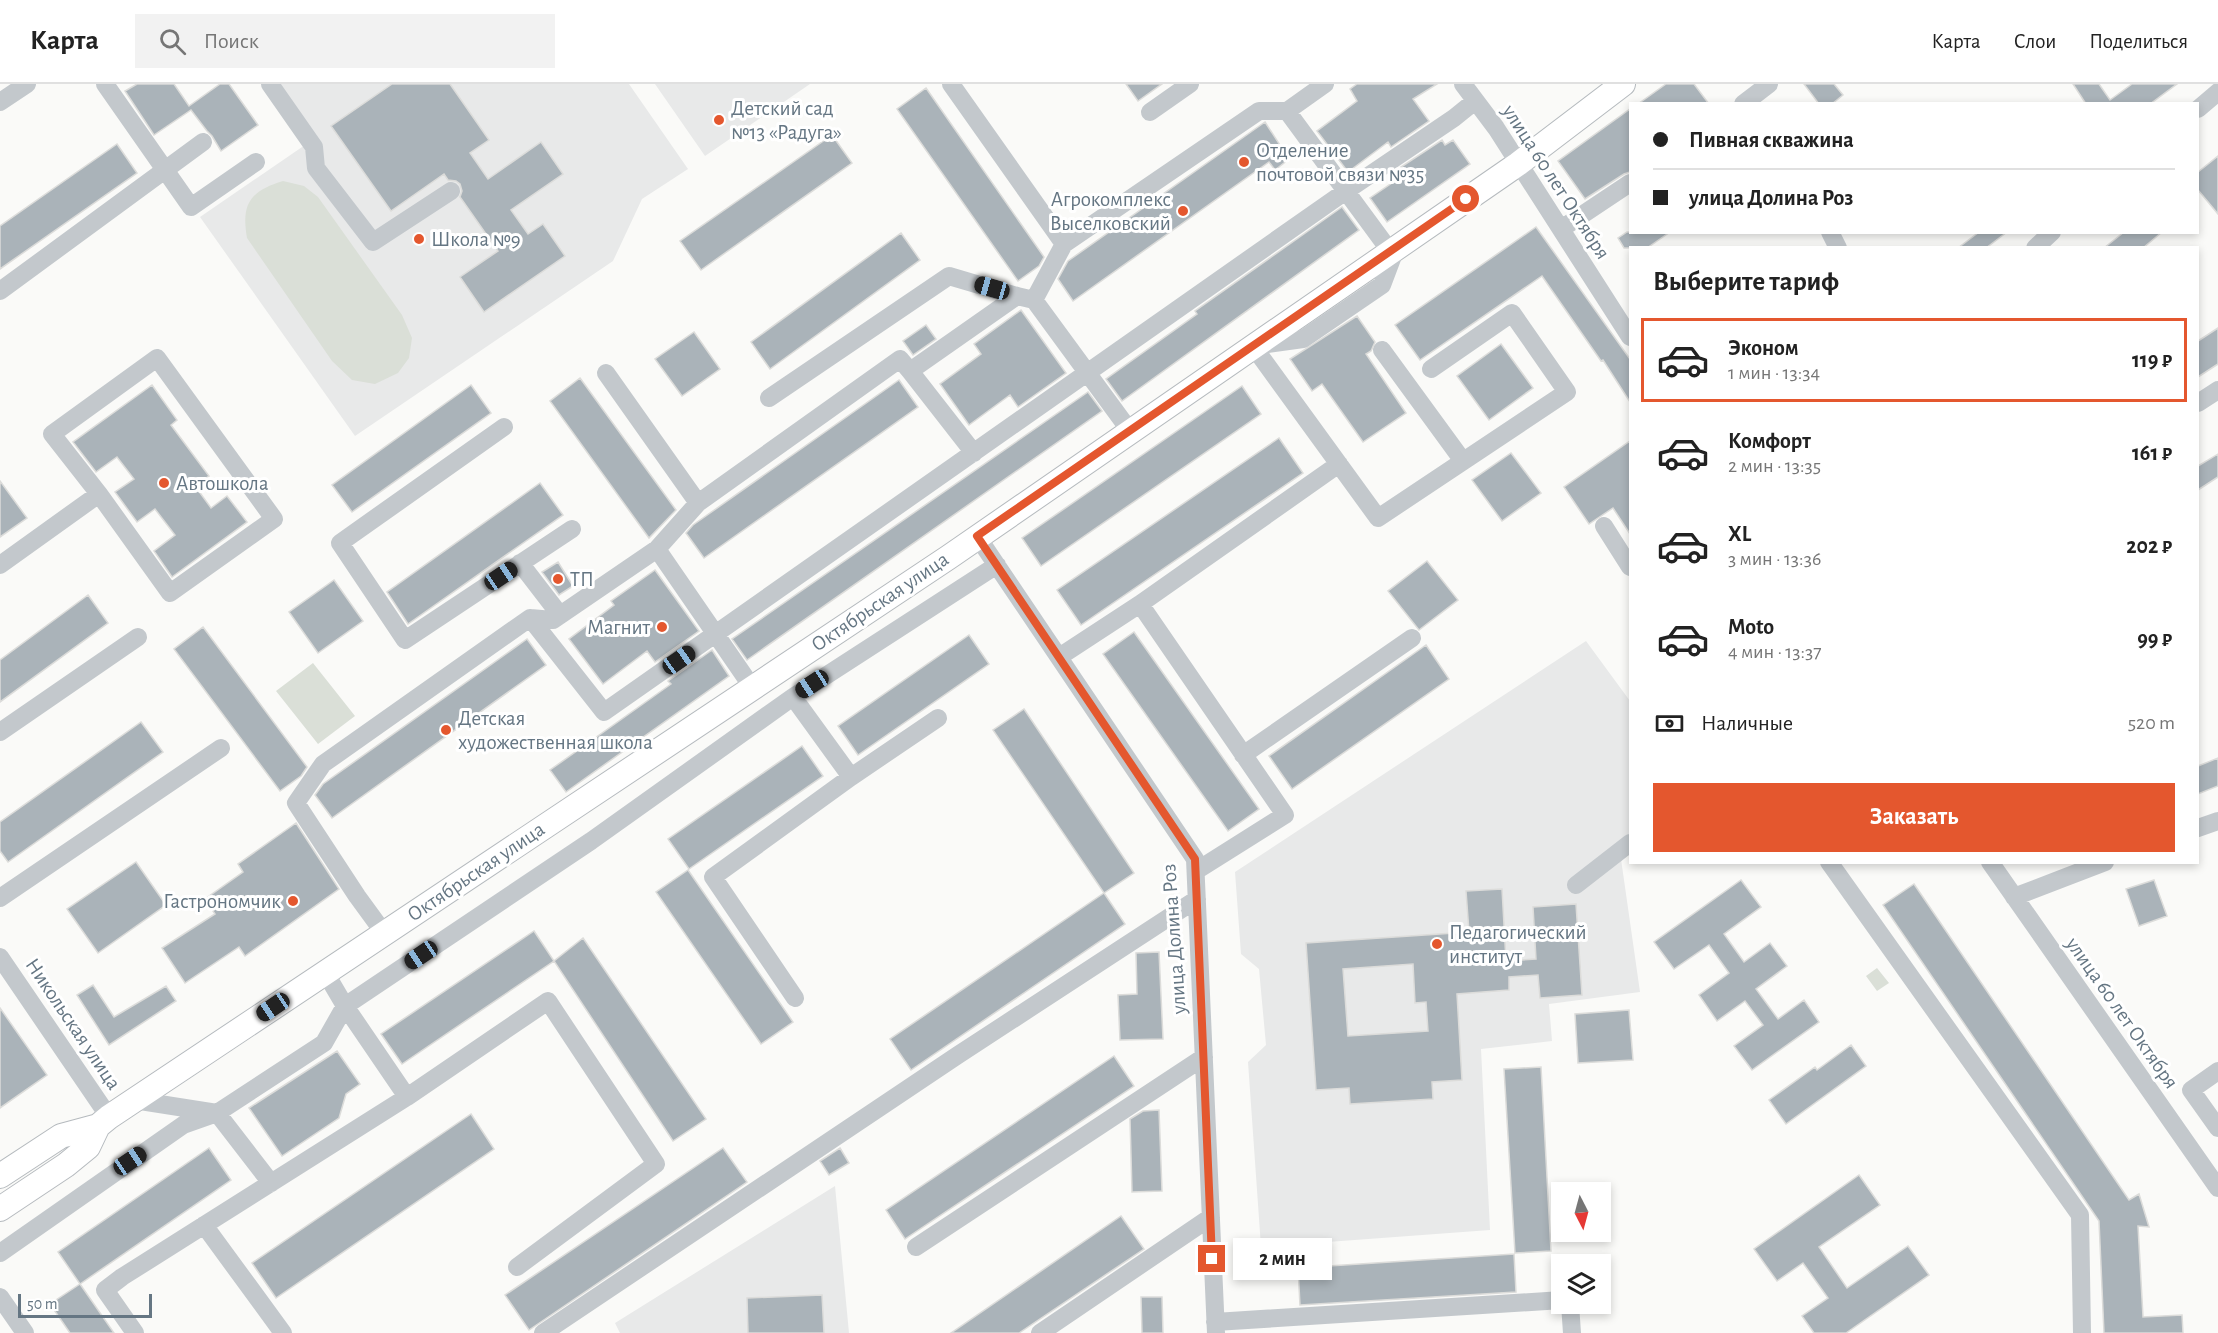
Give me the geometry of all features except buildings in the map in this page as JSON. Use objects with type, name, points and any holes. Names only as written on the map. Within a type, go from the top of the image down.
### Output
[{"type":"main road","name":"Октябрьская улица","points":[[0,1176],[61,1136],[104,1122],[977,536],[1518,164],[1623,84]]},
{"type":"main road","name":"Октябрьская улица","points":[[0,1209],[73,1159],[88,1146],[104,1122]]},
{"type":"street","points":[[0,102],[27,84]]},
{"type":"street","points":[[105,84],[191,207],[256,162]]},
{"type":"street","points":[[270,84],[314,147],[316,168],[373,242],[451,191]]},
{"type":"street","points":[[951,84],[1064,244]]},
{"type":"street","points":[[1150,112],[1190,84]]},
{"type":"street","points":[[909,371],[1025,298],[1064,244],[1259,111],[1287,111],[1325,84]]},
{"type":"street","name":"улица 60 лет Октября","points":[[1463,84],[1518,164],[1629,335]]},
{"type":"street","points":[[1748,97],[1769,84]]},
{"type":"street","points":[[2199,108],[2218,92]]},
{"type":"street","points":[[530,618],[604,712],[1346,191],[1454,118],[1475,101]]},
{"type":"street","points":[[1287,111],[1346,191],[1393,249]]},
{"type":"street","points":[[0,291],[202,142]]},
{"type":"street","points":[[1561,230],[1629,184]]},
{"type":"street","points":[[2037,246],[2050,234]]},
{"type":"street","points":[[769,398],[950,276],[1025,298],[1087,373],[1130,430]]},
{"type":"street","points":[[1253,346],[1378,518],[1567,392],[1512,313],[1431,369]]},
{"type":"street","points":[[1382,350],[1463,461]]},
{"type":"street","points":[[157,358],[274,519],[170,593],[99,494],[52,434],[157,358]]},
{"type":"street","points":[[384,933],[357,897],[296,803],[323,764],[530,618],[553,620],[657,549],[698,503],[900,359],[974,453]]},
{"type":"street","points":[[606,373],[698,503]]},
{"type":"street","points":[[2199,402],[2218,390]]},
{"type":"street","points":[[504,427],[340,543],[405,640],[572,529]]},
{"type":"street","points":[[1059,657],[1140,604],[1339,464]]},
{"type":"street","points":[[0,565],[99,494]]},
{"type":"street","points":[[1604,526],[1629,565]]},
{"type":"street","name":"улица Долина Роз","points":[[977,536],[1195,859],[1216,1328]]},
{"type":"street","points":[[657,549],[752,687]]},
{"type":"street","points":[[520,563],[560,615]]},
{"type":"street","points":[[0,1253],[183,1125],[217,1113],[324,1043],[345,1006],[591,841],[793,697],[997,565]]},
{"type":"street","points":[[1140,604],[1285,815],[1196,871]]},
{"type":"street","points":[[0,732],[138,637]]},
{"type":"street","points":[[1243,755],[1412,639]]},
{"type":"street","points":[[793,697],[851,777]]},
{"type":"street","points":[[795,998],[713,877],[851,777],[938,718]]},
{"type":"street","points":[[0,898],[221,748]]},
{"type":"street","points":[[2199,828],[2218,821]]},
{"type":"street","points":[[1576,885],[1629,844]]},
{"type":"street","points":[[1830,864],[2080,1215],[2082,1333]]},
{"type":"street","name":"улица 60 лет Октября","points":[[1991,864],[2218,1188]]},
{"type":"street","points":[[2014,897],[2100,864]]},
{"type":"street","points":[[543,1333],[958,1055],[1197,899]]},
{"type":"street","name":"Никольская улица","points":[[0,957],[104,1122]]},
{"type":"street","points":[[325,972],[345,1006],[407,1096]]},
{"type":"street","points":[[135,1333],[105,1290],[407,1096],[548,1001],[656,1164],[517,1267]]},
{"type":"street","points":[[916,1247],[1204,1057]]},
{"type":"street","points":[[2218,1071],[2191,1090],[2218,1128]]},
{"type":"street","points":[[134,1100],[217,1113],[271,1183]]},
{"type":"street","points":[[1040,1333],[1211,1217]]},
{"type":"street","points":[[204,1225],[283,1333]]},
{"type":"street","points":[[0,1297],[25,1333]]},
{"type":"street","points":[[1216,1328],[1320,1324],[1551,1301]]},
{"type":"street","points":[[1571,1314],[1572,1333]]},
{"type":"shaded area","name":"Школа №9","points":[[263,84],[629,84],[688,169],[642,199],[613,261],[355,436],[200,217],[305,145]]},
{"type":"shaded area","name":"Детский сад №13 «Радуга»","points":[[655,84],[810,84],[705,156]]},
{"type":"shaded area","points":[[283,181],[304,186],[318,197],[402,315],[412,338],[409,358],[398,373],[375,384],[352,380],[332,361],[247,238],[245,216],[250,200],[263,189]]},
{"type":"shaded area","name":"Педагогический институт","points":[[1586,641],[1629,700],[1629,852],[1621,859],[1640,992],[1549,1004],[1552,1041],[1481,1049],[1490,1230],[1261,1247],[1248,1062],[1266,1045],[1259,969],[1241,954],[1235,872]]},
{"type":"shaded area","points":[[313,663],[355,716],[318,744],[276,691]]},
{"type":"shaded area","points":[[1877,968],[1889,983],[1877,991],[1866,976]]},
{"type":"shaded area","points":[[835,1186],[849,1333],[620,1333],[615,1323]]},
{"type":"place","name":"Детский сад №13 «Радуга»","points":[[719,120]]},
{"type":"place","name":"Отделение почтовой связи №35","points":[[1244,162]]},
{"type":"place","name":"Агрокомплекс Выселковский","points":[[1183,211]]},
{"type":"place","name":"Школа №9","points":[[419,239]]},
{"type":"place","name":"Автошкола","points":[[164,483]]},
{"type":"place","name":"ТП","points":[[558,579]]},
{"type":"place","name":"Магнит","points":[[662,627]]},
{"type":"place","name":"Детская художественная школа","points":[[446,730]]},
{"type":"place","name":"Гастрономчик","points":[[293,901]]},
{"type":"place","name":"Педагогический институт","points":[[1437,944]]},
{"type":"route","points":[[1212,1259],[1195,859],[977,536],[1466,199]]}]
